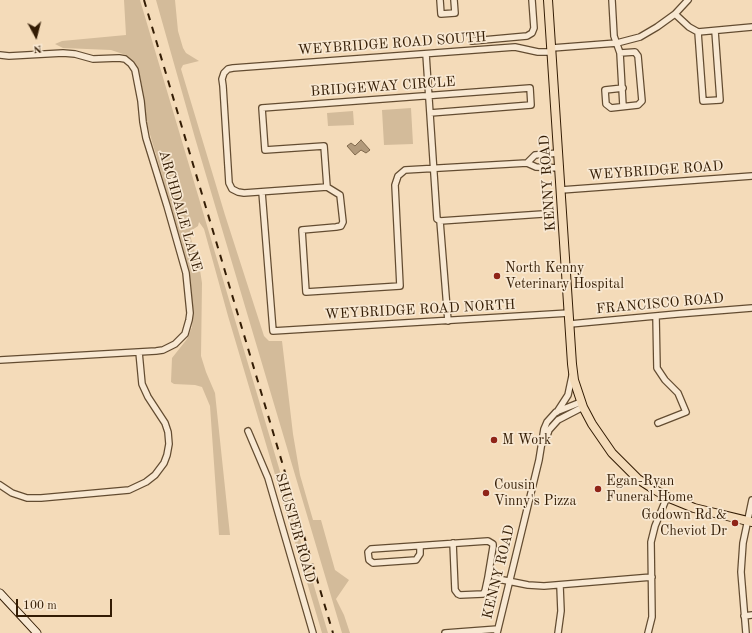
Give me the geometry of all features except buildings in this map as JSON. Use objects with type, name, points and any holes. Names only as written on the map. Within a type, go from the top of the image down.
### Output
[{"type":"main road","name":"KENNY ROAD","points":[[548,0],[572,364],[574,380],[582,404]]},
{"type":"main road","points":[[582,404],[598,434],[623,465],[638,478],[667,497],[694,508],[750,521]]},
{"type":"street","points":[[440,0],[441,14],[455,13],[454,0]]},
{"type":"street","points":[[472,41],[527,36],[532,33],[534,28],[532,0]]},
{"type":"street","points":[[612,0],[614,36],[620,54],[624,106]]},
{"type":"street","name":"WEYBRIDGE ROAD SOUTH","points":[[262,192],[238,192],[232,189],[229,183],[222,79],[224,73],[228,69],[515,47],[538,52],[617,43],[640,37],[657,27],[675,14],[688,0]]},
{"type":"street","points":[[675,14],[689,27],[698,32],[752,27]]},
{"type":"street","points":[[698,32],[703,101],[720,100],[715,31]]},
{"type":"street","points":[[620,54],[635,52],[638,56],[642,101],[638,105],[611,108],[606,104],[605,90],[623,88]]},
{"type":"street","name":"ARCHDALE LANE","points":[[0,55],[9,56],[63,53],[75,54],[93,59],[119,58],[128,61],[135,70],[146,138],[184,266],[190,313],[185,334],[175,344],[163,350],[0,360]]},
{"type":"street","points":[[426,54],[437,219],[440,221],[448,321]]},
{"type":"street","name":"BRIDGEWAY CIRCLE","points":[[326,187],[324,146],[265,150],[262,108],[530,88],[531,105],[430,113]]},
{"type":"street","points":[[527,163],[535,155],[559,153]]},
{"type":"street","points":[[262,192],[326,187],[340,195],[343,222],[341,226],[302,230],[306,292],[400,286],[395,185],[398,176],[405,170],[527,163],[536,167],[560,168]]},
{"type":"street","name":"WEYBRIDGE ROAD","points":[[561,190],[752,176]]},
{"type":"street","name":"WEYBRIDGE ROAD NORTH","points":[[262,192],[273,331],[569,313]]},
{"type":"street","points":[[440,221],[543,214]]},
{"type":"street","name":"FRANCISCO ROAD","points":[[570,324],[752,308]]},
{"type":"street","points":[[656,316],[657,368],[665,380],[678,393],[686,412],[658,423]]},
{"type":"street","points":[[0,485],[12,493],[27,498],[41,498],[129,490],[146,482],[155,475],[164,463],[167,455],[169,444],[168,432],[165,423],[148,397],[142,384],[139,352]]},
{"type":"street","name":"KENNY ROAD","points":[[498,631],[543,435],[547,422],[568,395],[571,384],[572,364]]},
{"type":"street","points":[[556,412],[582,404]]},
{"type":"street","name":"KENNY ROAD","points":[[541,448],[553,424],[582,404]]},
{"type":"street","name":"SHUSTER ROAD","points":[[248,431],[268,478],[313,633]]},
{"type":"street","points":[[648,633],[652,617],[652,542],[656,526],[667,497]]},
{"type":"street","points":[[746,633],[741,572],[743,543],[750,521],[752,500]]},
{"type":"street","points":[[420,546],[420,554],[414,561],[373,564],[369,560],[368,552],[371,549],[488,541],[493,544],[488,577],[483,594],[460,595],[455,590],[453,544]]},
{"type":"street","points":[[488,577],[528,585],[560,586],[652,577]]},
{"type":"street","points":[[558,633],[561,611],[560,586]]},
{"type":"street","points":[[0,593],[37,633]]},
{"type":"street","points":[[744,616],[752,615]]},
{"type":"street","points":[[445,633],[498,631]]},
{"type":"shaded area","points":[[124,0],[140,0],[328,633],[322,633],[228,316],[204,229],[199,222],[198,226],[192,230],[190,235],[200,270],[202,283],[201,356],[215,393],[230,535],[219,535],[210,406],[202,387],[195,385],[174,384],[171,382],[172,358],[187,339],[192,327],[193,314],[190,282],[182,245],[147,124],[140,76],[126,55],[111,50],[63,48],[55,44],[62,41],[126,35]]},
{"type":"shaded area","points":[[156,0],[175,0],[178,31],[183,48],[186,53],[199,61],[183,65],[181,69],[225,215],[264,336],[269,341],[282,341],[293,434],[300,475],[313,520],[321,520],[335,570],[349,580],[336,599],[344,615],[350,633],[342,633],[195,138]]},
{"type":"shaded area","points":[[411,108],[413,144],[384,145],[382,110]]},
{"type":"shaded area","points":[[353,111],[354,125],[328,126],[327,113]]},
{"type":"shaded area","points":[[361,140],[370,150],[366,153],[361,150],[355,155],[347,146],[351,143],[355,146]]},
{"type":"railway","points":[[144,0],[333,633]]},
{"type":"place","name":"North Kenny Veterinary Hospital","points":[[497,276]]},
{"type":"place","name":"M Work","points":[[494,440]]},
{"type":"place","name":"Egan-Ryan Funeral Home","points":[[598,489]]},
{"type":"place","name":"Cousin Vinny's Pizza","points":[[486,493]]},
{"type":"place","name":"Godown Rd & Cheviot Dr","points":[[735,523]]}]
